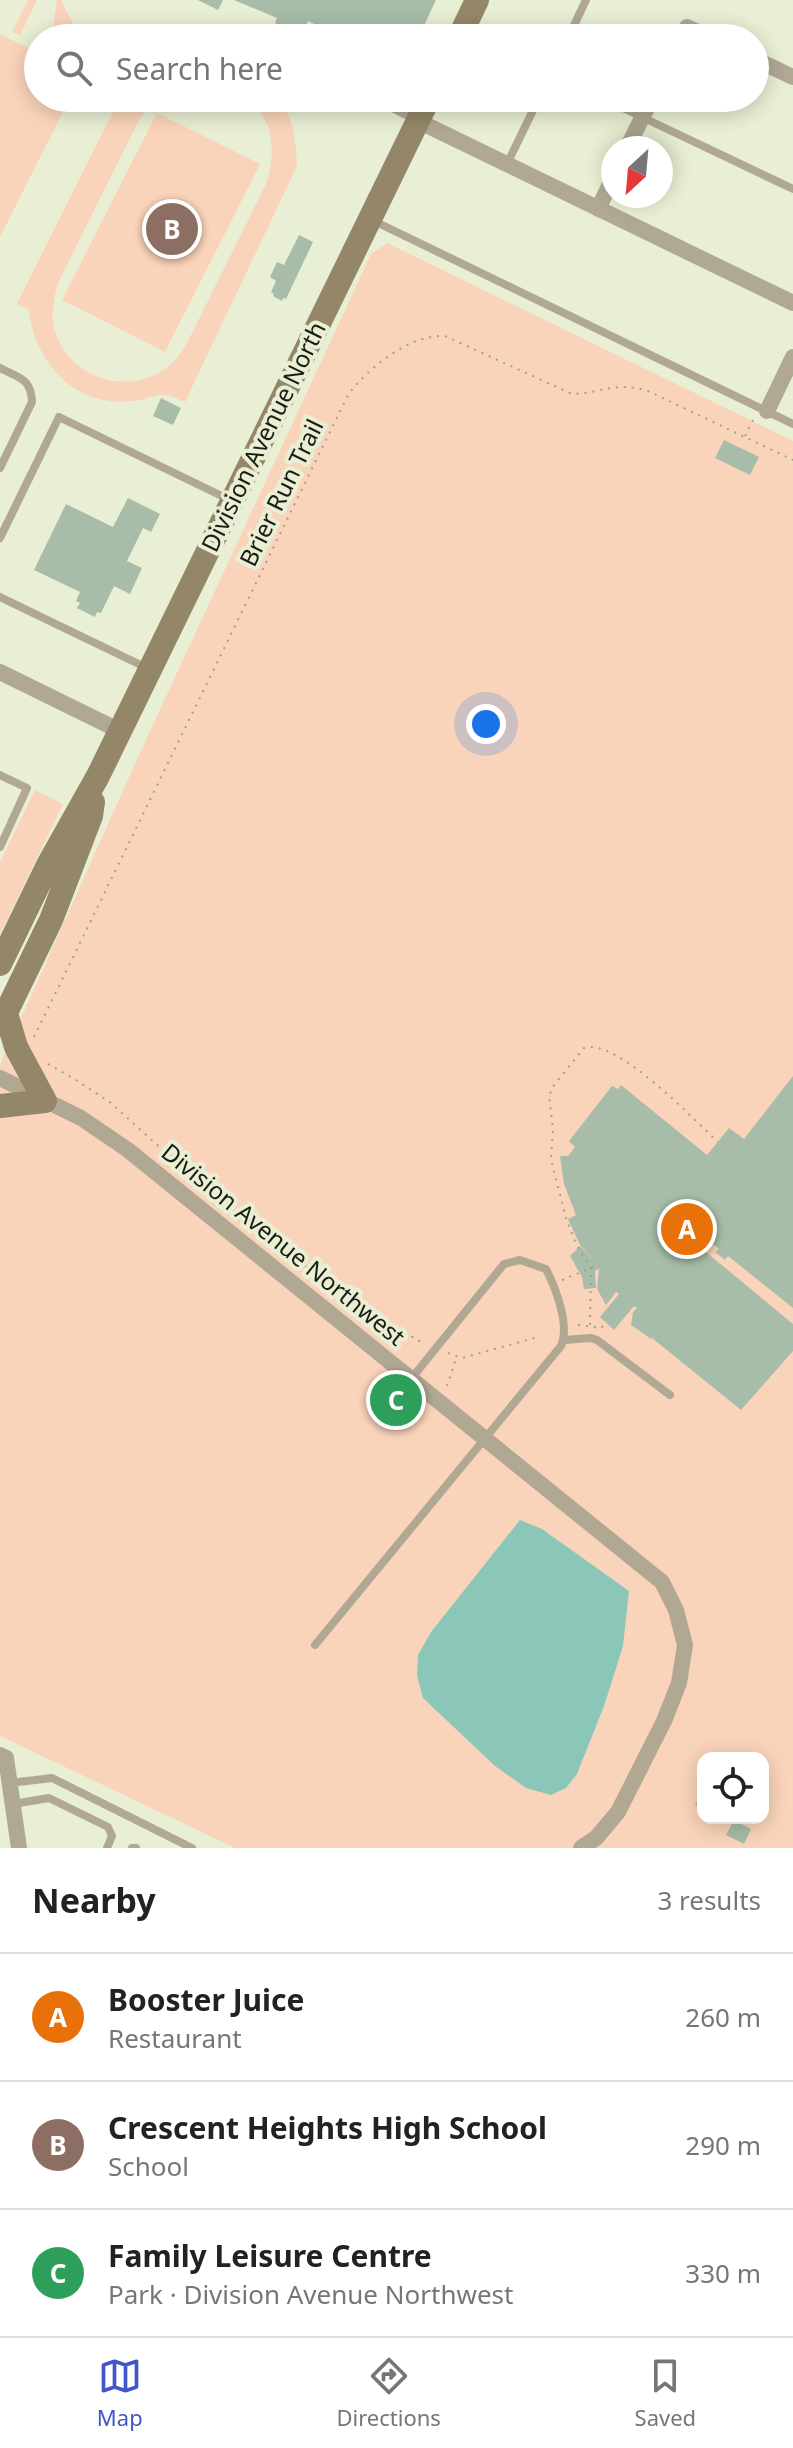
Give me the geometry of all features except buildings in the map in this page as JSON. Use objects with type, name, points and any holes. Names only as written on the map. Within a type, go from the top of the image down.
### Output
[{"type":"main road","points":[[466,24],[477,0]]},
{"type":"main road","name":"Division Avenue North","points":[[0,964],[69,826],[98,776],[422,112]]},
{"type":"main road","name":"Division Avenue North","points":[[3,1019],[66,884],[91,816],[98,776]]},
{"type":"main road","points":[[0,1106],[45,1101],[3,1019]]},
{"type":"street","points":[[769,66],[793,77]]},
{"type":"street","points":[[633,136],[645,112]]},
{"type":"street","points":[[418,121],[793,303]]},
{"type":"street","points":[[598,209],[601,203]]},
{"type":"street","points":[[763,410],[793,357]]},
{"type":"street","points":[[0,672],[120,731]]},
{"type":"street","name":"Division Avenue Northwest","points":[[0,1078],[81,1118],[128,1150],[662,1582],[676,1610],[685,1645],[679,1683],[658,1734],[618,1812],[596,1838],[581,1848]]},
{"type":"street","points":[[0,1755],[6,1758],[19,1848]]},
{"type":"lane","points":[[575,24],[586,0]]},
{"type":"lane","points":[[400,112],[418,121]]},
{"type":"lane","points":[[507,164],[532,112]]},
{"type":"lane","points":[[631,112],[793,189]]},
{"type":"lane","points":[[370,219],[793,424]]},
{"type":"lane","points":[[0,368],[27,382],[32,391],[32,402],[0,468]]},
{"type":"lane","points":[[0,538],[59,417],[232,502]]},
{"type":"lane","points":[[0,597],[150,670]]},
{"type":"lane","points":[[0,775],[27,788],[0,847]]},
{"type":"lane","points":[[315,1645],[551,1360],[564,1340],[561,1308],[546,1269],[520,1260],[504,1264],[410,1380]]},
{"type":"lane","points":[[564,1340],[597,1340],[670,1395]]},
{"type":"lane","points":[[10,1783],[52,1778],[192,1848]]},
{"type":"lane","points":[[13,1804],[49,1798],[108,1827],[112,1836],[107,1848]]},
{"type":"path","name":"Brier Run Trail","points":[[32,1042],[348,395],[375,366],[416,341],[431,335],[445,336],[572,394],[632,385],[793,460]]},
{"type":"path","points":[[745,437],[763,410]]},
{"type":"path","points":[[590,1325],[591,1268],[577,1246],[566,1218],[551,1159],[553,1129],[549,1096],[554,1085],[584,1048],[596,1046],[638,1068],[718,1142]]},
{"type":"path","points":[[44,1062],[111,1103],[155,1143],[319,1277],[335,1282],[379,1319],[426,1345]]},
{"type":"path","points":[[553,1283],[598,1265]]},
{"type":"path","points":[[578,1325],[601,1328],[606,1323]]},
{"type":"path","points":[[446,1352],[462,1358],[538,1337]]},
{"type":"path","points":[[447,1388],[457,1358]]},
{"type":"shaded area","points":[[28,0],[37,0],[20,35],[12,32]]},
{"type":"shaded area","points":[[57,0],[61,0],[73,24],[54,24]]},
{"type":"shaded area","points":[[0,34],[24,46],[24,112],[63,112],[0,237]]},
{"type":"shaded area","points":[[113,112],[144,112],[59,281],[53,312],[55,331],[63,348],[74,362],[88,372],[122,382],[156,374],[174,361],[187,343],[266,184],[272,149],[268,127],[260,112],[287,112],[293,130],[297,166],[185,402],[162,395],[112,401],[76,389],[61,378],[49,363],[39,347],[29,310],[17,304]]},
{"type":"shaded area","points":[[157,113],[260,164],[165,352],[62,300]]},
{"type":"shaded area","points":[[387,243],[793,441],[793,1848],[235,1848],[0,1736],[0,1065],[138,757],[371,254]]},
{"type":"shaded area","points":[[35,790],[63,804],[0,934],[0,862]]},
{"type":"water","points":[[520,1520],[542,1529],[629,1591],[623,1646],[604,1706],[577,1774],[566,1788],[551,1795],[526,1788],[495,1766],[423,1698],[417,1675],[418,1655],[431,1632]]},
{"type":"place","name":"Crescent Heights High School","points":[[172,229]]},
{"type":"place","name":"Booster Juice","points":[[687,1229]]},
{"type":"place","name":"Family Leisure Centre","points":[[396,1400]]}]
